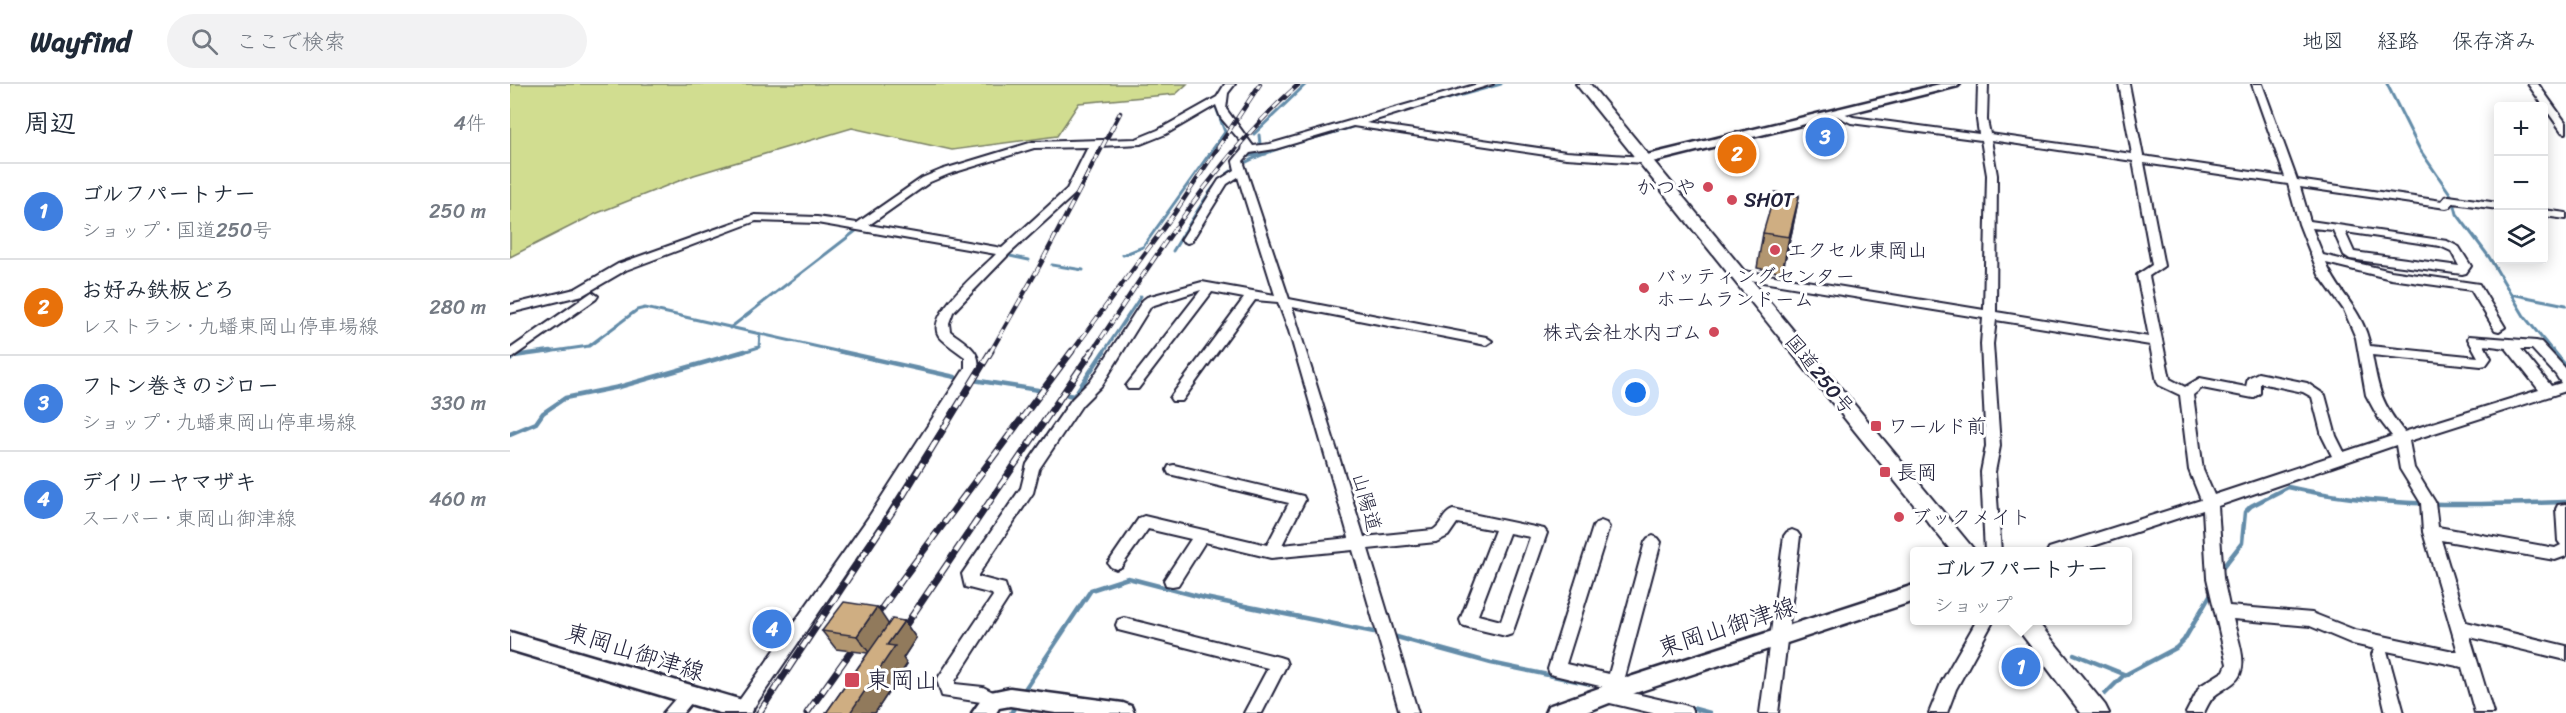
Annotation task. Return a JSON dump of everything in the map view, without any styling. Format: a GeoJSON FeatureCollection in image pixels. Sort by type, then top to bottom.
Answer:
{"type":"FeatureCollection","features":[{"type":"Feature","properties":{"kind":"highway","name":"国道250号"},"geometry":{"type":"LineString","coordinates":[[1583,84],[1961,547]]}},
{"type":"Feature","properties":{"kind":"highway"},"geometry":{"type":"LineString","coordinates":[[2025,625],[2096,713]]}},
{"type":"Feature","properties":{"kind":"main road"},"geometry":{"type":"LineString","coordinates":[[1644,160],[1954,84]]}},
{"type":"Feature","properties":{"kind":"main road","name":"東岡山御津線"},"geometry":{"type":"LineString","coordinates":[[1556,713],[1618,688],[1910,594]]}},
{"type":"Feature","properties":{"kind":"main road","name":"東岡山御津線"},"geometry":{"type":"LineString","coordinates":[[511,642],[741,711]]}},
{"type":"Feature","properties":{"kind":"main road"},"geometry":{"type":"LineString","coordinates":[[988,707],[1010,697],[1123,713]]}},
{"type":"Feature","properties":{"kind":"street"},"geometry":{"type":"LineString","coordinates":[[1187,240],[1223,182],[1240,167],[1247,150],[1248,144],[1226,119],[1220,99],[1221,93],[1230,84]]}},
{"type":"Feature","properties":{"kind":"street"},"geometry":{"type":"LineString","coordinates":[[1247,150],[1271,147],[1488,84]]}},
{"type":"Feature","properties":{"kind":"street"},"geometry":{"type":"LineString","coordinates":[[1983,84],[1985,137],[1992,176],[1987,344],[1992,401],[1993,446],[1988,472],[1993,547]]}},
{"type":"Feature","properties":{"kind":"street"},"geometry":{"type":"LineString","coordinates":[[2124,84],[2158,266],[2143,275],[2164,382],[2186,393]]}},
{"type":"Feature","properties":{"kind":"street"},"geometry":{"type":"LineString","coordinates":[[2257,84],[2325,275],[2350,309],[2364,350],[2373,395],[2384,416],[2401,438],[2406,450],[2407,469],[2428,505],[2431,532],[2484,713]]}},
{"type":"Feature","properties":{"kind":"street"},"geometry":{"type":"LineString","coordinates":[[2533,84],[2566,130]]}},
{"type":"Feature","properties":{"kind":"street"},"geometry":{"type":"LineString","coordinates":[[861,226],[926,180],[945,172],[1033,145],[1137,142],[1152,137],[1220,99]]}},
{"type":"Feature","properties":{"kind":"street"},"geometry":{"type":"LineString","coordinates":[[1836,113],[1851,120],[1985,137],[2446,205],[2454,200],[2494,205]]}},
{"type":"Feature","properties":{"kind":"street"},"geometry":{"type":"LineString","coordinates":[[1348,123],[1566,155],[1644,160]]}},
{"type":"Feature","properties":{"kind":"street"},"geometry":{"type":"LineString","coordinates":[[741,711],[873,522],[973,360],[963,347],[947,337],[943,328],[945,316],[953,304],[1005,252],[1072,191],[1094,145]]}},
{"type":"Feature","properties":{"kind":"street","name":"山陽道"},"geometry":{"type":"LineString","coordinates":[[1240,167],[1295,331],[1408,713]]}},
{"type":"Feature","properties":{"kind":"street"},"geometry":{"type":"LineString","coordinates":[[2548,214],[2566,216]]}},
{"type":"Feature","properties":{"kind":"street"},"geometry":{"type":"LineString","coordinates":[[510,309],[579,292],[622,267],[755,218],[817,220],[1005,252]]}},
{"type":"Feature","properties":{"kind":"street"},"geometry":{"type":"LineString","coordinates":[[2305,224],[2337,227],[2443,243],[2455,249],[2465,267],[2462,270],[2349,255],[2337,227]]}},
{"type":"Feature","properties":{"kind":"street"},"geometry":{"type":"LineString","coordinates":[[2319,258],[2391,275],[2475,287],[2499,327]]}},
{"type":"Feature","properties":{"kind":"street"},"geometry":{"type":"LineString","coordinates":[[1738,274],[2156,342]]}},
{"type":"Feature","properties":{"kind":"street"},"geometry":{"type":"LineString","coordinates":[[988,707],[983,696],[948,691],[946,680],[1001,597],[999,589],[971,582],[970,574],[1028,489],[1032,468],[1077,402],[1097,382],[1151,300],[1202,286],[1208,289],[1283,300],[1486,341]]}},
{"type":"Feature","properties":{"kind":"street"},"geometry":{"type":"LineString","coordinates":[[1133,386],[1208,289]]}},
{"type":"Feature","properties":{"kind":"street"},"geometry":{"type":"LineString","coordinates":[[510,355],[592,296],[579,292]]}},
{"type":"Feature","properties":{"kind":"street"},"geometry":{"type":"LineString","coordinates":[[1177,398],[1252,296]]}},
{"type":"Feature","properties":{"kind":"street"},"geometry":{"type":"LineString","coordinates":[[2364,350],[2481,362],[2485,358],[2474,339],[2536,345],[2561,372],[2566,381]]}},
{"type":"Feature","properties":{"kind":"street"},"geometry":{"type":"LineString","coordinates":[[2510,344],[2548,392]]}},
{"type":"Feature","properties":{"kind":"street"},"geometry":{"type":"LineString","coordinates":[[2186,393],[2200,383],[2253,393],[2253,381],[2258,378],[2307,388],[2318,395],[2327,436],[2341,459]]}},
{"type":"Feature","properties":{"kind":"street"},"geometry":{"type":"LineString","coordinates":[[2070,547],[2210,504],[2401,438],[2566,386]]}},
{"type":"Feature","properties":{"kind":"street"},"geometry":{"type":"LineString","coordinates":[[2186,393],[2196,470],[2210,504],[2215,578],[2235,664],[2230,676],[2206,692],[2195,713]]}},
{"type":"Feature","properties":{"kind":"street"},"geometry":{"type":"LineString","coordinates":[[1174,470],[1298,500],[1275,552]]}},
{"type":"Feature","properties":{"kind":"street"},"geometry":{"type":"LineString","coordinates":[[2563,509],[2566,541]]}},
{"type":"Feature","properties":{"kind":"street"},"geometry":{"type":"LineString","coordinates":[[1116,563],[1144,522],[1275,552],[1436,536],[1443,532],[1453,516],[1504,526],[1539,533],[1506,629],[1468,620],[1504,526]]}},
{"type":"Feature","properties":{"kind":"street"},"geometry":{"type":"LineString","coordinates":[[1601,527],[1556,669],[1618,688],[1684,713]]}},
{"type":"Feature","properties":{"kind":"street"},"geometry":{"type":"LineString","coordinates":[[2431,532],[2555,554],[2566,550]]}},
{"type":"Feature","properties":{"kind":"street"},"geometry":{"type":"LineString","coordinates":[[1172,580],[1201,536]]}},
{"type":"Feature","properties":{"kind":"street"},"geometry":{"type":"LineString","coordinates":[[1769,713],[1792,536]]}},
{"type":"Feature","properties":{"kind":"street"},"geometry":{"type":"LineString","coordinates":[[1618,688],[1653,542]]}},
{"type":"Feature","properties":{"kind":"street"},"geometry":{"type":"LineString","coordinates":[[2221,604],[2296,616],[2312,620],[2352,637],[2468,661]]}},
{"type":"Feature","properties":{"kind":"street"},"geometry":{"type":"LineString","coordinates":[[1124,625],[1279,664],[1253,713]]}},
{"type":"Feature","properties":{"kind":"street"},"geometry":{"type":"LineString","coordinates":[[1938,713],[1948,686],[1984,625]]}},
{"type":"Feature","properties":{"kind":"street"},"geometry":{"type":"LineString","coordinates":[[2460,628],[2566,653]]}},
{"type":"Feature","properties":{"kind":"street"},"geometry":{"type":"LineString","coordinates":[[2380,654],[2395,713]]}},
{"type":"Feature","properties":{"kind":"street"},"geometry":{"type":"LineString","coordinates":[[672,713],[688,696]]}},
{"type":"Feature","properties":{"kind":"green space"},"geometry":{"type":"Polygon","coordinates":[[[510,84],[1187,84],[1176,94],[1079,103],[1057,136],[952,150],[852,128],[694,175],[595,214],[510,257],[510,84]]]}},
{"type":"Feature","properties":{"kind":"building"},"geometry":{"type":"Polygon","coordinates":[[[1775,192],[1799,196],[1789,237],[1763,233],[1775,192]]]}},
{"type":"Feature","properties":{"kind":"building"},"geometry":{"type":"Polygon","coordinates":[[[844,602],[877,607],[857,636],[822,631],[844,602]]]}},
{"type":"Feature","properties":{"kind":"building"},"geometry":{"type":"Polygon","coordinates":[[[892,619],[904,621],[887,645],[895,646],[850,713],[826,713],[892,619]]]}},
{"type":"Feature","properties":{"kind":"waterway"},"geometry":{"type":"LineString","coordinates":[[1254,134],[1306,84]]}},
{"type":"Feature","properties":{"kind":"waterway"},"geometry":{"type":"LineString","coordinates":[[1390,115],[1501,84]]}},
{"type":"Feature","properties":{"kind":"waterway"},"geometry":{"type":"LineString","coordinates":[[2387,84],[2420,150],[2453,198],[2457,214],[2489,257],[2524,316],[2554,353]]}},
{"type":"Feature","properties":{"kind":"waterway"},"geometry":{"type":"LineString","coordinates":[[1123,255],[1143,247],[1225,132],[1216,107]]}},
{"type":"Feature","properties":{"kind":"waterway"},"geometry":{"type":"LineString","coordinates":[[1263,154],[1352,127]]}},
{"type":"Feature","properties":{"kind":"waterway"},"geometry":{"type":"LineString","coordinates":[[1259,135],[1260,144]]}},
{"type":"Feature","properties":{"kind":"waterway"},"geometry":{"type":"LineString","coordinates":[[1173,251],[1219,181],[1232,171],[1263,154]]}},
{"type":"Feature","properties":{"kind":"waterway"},"geometry":{"type":"LineString","coordinates":[[1249,156],[1263,154]]}},
{"type":"Feature","properties":{"kind":"waterway"},"geometry":{"type":"LineString","coordinates":[[731,327],[857,230],[911,239]]}},
{"type":"Feature","properties":{"kind":"waterway"},"geometry":{"type":"LineString","coordinates":[[1010,256],[1029,260]]}},
{"type":"Feature","properties":{"kind":"waterway"},"geometry":{"type":"LineString","coordinates":[[1052,265],[1083,270]]}},
{"type":"Feature","properties":{"kind":"waterway"},"geometry":{"type":"LineString","coordinates":[[2511,294],[2566,305]]}},
{"type":"Feature","properties":{"kind":"waterway"},"geometry":{"type":"LineString","coordinates":[[1103,353],[1141,296]]}},
{"type":"Feature","properties":{"kind":"waterway"},"geometry":{"type":"LineString","coordinates":[[540,353],[589,346],[637,310],[645,308],[731,327]]}},
{"type":"Feature","properties":{"kind":"waterway"},"geometry":{"type":"LineString","coordinates":[[731,327],[845,353]]}},
{"type":"Feature","properties":{"kind":"waterway"},"geometry":{"type":"LineString","coordinates":[[740,353],[759,347],[760,334]]}},
{"type":"Feature","properties":{"kind":"waterway"},"geometry":{"type":"LineString","coordinates":[[510,360],[514,356],[551,351]]}},
{"type":"Feature","properties":{"kind":"waterway"},"geometry":{"type":"LineString","coordinates":[[510,434],[536,423],[543,413],[565,398],[619,387],[745,351]]}},
{"type":"Feature","properties":{"kind":"waterway"},"geometry":{"type":"LineString","coordinates":[[838,351],[955,377]]}},
{"type":"Feature","properties":{"kind":"waterway"},"geometry":{"type":"LineString","coordinates":[[1068,395],[1074,396],[1104,351]]}},
{"type":"Feature","properties":{"kind":"waterway"},"geometry":{"type":"LineString","coordinates":[[2553,351],[2566,367]]}},
{"type":"Feature","properties":{"kind":"waterway"},"geometry":{"type":"LineString","coordinates":[[973,380],[1038,390]]}},
{"type":"Feature","properties":{"kind":"waterway"},"geometry":{"type":"LineString","coordinates":[[2220,571],[2242,543],[2245,512],[2251,506],[2288,487],[2357,499],[2426,504],[2566,502]]}},
{"type":"Feature","properties":{"kind":"waterway"},"geometry":{"type":"LineString","coordinates":[[1023,692],[1091,590],[1128,578],[1205,598],[1374,632]]}},
{"type":"Feature","properties":{"kind":"waterway"},"geometry":{"type":"LineString","coordinates":[[2125,675],[2176,648],[2184,640],[2212,592]]}},
{"type":"Feature","properties":{"kind":"waterway"},"geometry":{"type":"LineString","coordinates":[[1393,636],[1491,663],[1591,684]]}},
{"type":"Feature","properties":{"kind":"waterway"},"geometry":{"type":"LineString","coordinates":[[2074,654],[2125,675]]}},
{"type":"Feature","properties":{"kind":"waterway"},"geometry":{"type":"LineString","coordinates":[[2105,694],[2125,675]]}},
{"type":"Feature","properties":{"kind":"waterway"},"geometry":{"type":"LineString","coordinates":[[1688,707],[1710,713]]}},
{"type":"Feature","properties":{"kind":"waterway"},"geometry":{"type":"LineString","coordinates":[[1011,713],[1014,708]]}},
{"type":"Feature","properties":{"kind":"railway"},"geometry":{"type":"LineString","coordinates":[[1071,353],[1174,214],[1260,84]]}},
{"type":"Feature","properties":{"kind":"railway"},"geometry":{"type":"LineString","coordinates":[[1091,353],[1162,247],[1212,178],[1239,145],[1299,84]]}},
{"type":"Feature","properties":{"kind":"railway"},"geometry":{"type":"LineString","coordinates":[[990,353],[1039,267],[1120,113]]}},
{"type":"Feature","properties":{"kind":"railway"},"geometry":{"type":"LineString","coordinates":[[759,713],[904,494],[991,351]]}},
{"type":"Feature","properties":{"kind":"railway"},"geometry":{"type":"LineString","coordinates":[[807,713],[904,577],[1072,351]]}},
{"type":"Feature","properties":{"kind":"railway"},"geometry":{"type":"LineString","coordinates":[[897,638],[1092,351]]}},
{"type":"Feature","properties":{"kind":"place","name":"フトン巻きのジロー"},"geometry":{"type":"Point","coordinates":[1825,137]}},
{"type":"Feature","properties":{"kind":"place","name":"お好み鉄板どろ"},"geometry":{"type":"Point","coordinates":[1737,154]}},
{"type":"Feature","properties":{"kind":"place","name":"かつや"},"geometry":{"type":"Point","coordinates":[1708,187]}},
{"type":"Feature","properties":{"kind":"place","name":"SHOT"},"geometry":{"type":"Point","coordinates":[1732,200]}},
{"type":"Feature","properties":{"kind":"place","name":"エクセル東岡山"},"geometry":{"type":"Point","coordinates":[1775,250]}},
{"type":"Feature","properties":{"kind":"place","name":"バッティングセンター ホームランドーム"},"geometry":{"type":"Point","coordinates":[1644,288]}},
{"type":"Feature","properties":{"kind":"place","name":"株式会社水内ゴム"},"geometry":{"type":"Point","coordinates":[1714,332]}},
{"type":"Feature","properties":{"kind":"place","name":"ワールド前"},"geometry":{"type":"Point","coordinates":[1876,426]}},
{"type":"Feature","properties":{"kind":"place","name":"長岡"},"geometry":{"type":"Point","coordinates":[1885,472]}},
{"type":"Feature","properties":{"kind":"place","name":"ブックメイト"},"geometry":{"type":"Point","coordinates":[1899,517]}},
{"type":"Feature","properties":{"kind":"place","name":"デイリーヤマザキ"},"geometry":{"type":"Point","coordinates":[772,629]}},
{"type":"Feature","properties":{"kind":"place","name":"ゴルフパートナー"},"geometry":{"type":"Point","coordinates":[2021,667]}},
{"type":"Feature","properties":{"kind":"place","name":"東岡山"},"geometry":{"type":"Point","coordinates":[852,680]}}]}
